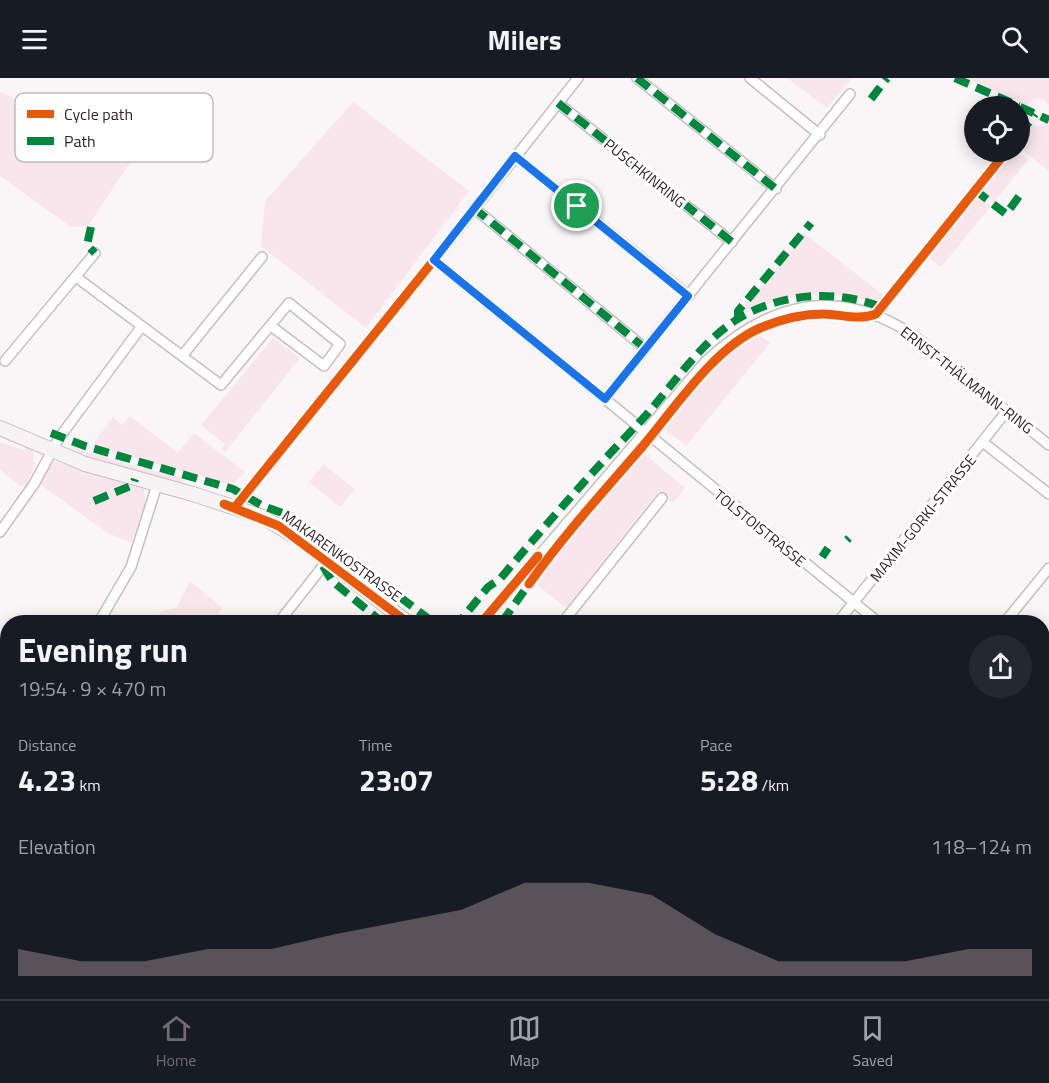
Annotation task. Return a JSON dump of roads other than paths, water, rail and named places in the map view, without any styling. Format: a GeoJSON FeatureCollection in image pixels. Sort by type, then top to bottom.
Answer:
{"type":"FeatureCollection","features":[{"type":"Feature","properties":{"kind":"street"},"geometry":{"type":"LineString","coordinates":[[578,78],[434,260],[644,432]]}},
{"type":"Feature","properties":{"kind":"street"},"geometry":{"type":"LineString","coordinates":[[637,78],[776,189]]}},
{"type":"Feature","properties":{"kind":"street"},"geometry":{"type":"LineString","coordinates":[[750,78],[820,135]]}},
{"type":"Feature","properties":{"kind":"street"},"geometry":{"type":"LineString","coordinates":[[605,399],[820,135],[850,94]]}},
{"type":"Feature","properties":{"kind":"street","name":"PUSCHKINRING"},"geometry":{"type":"LineString","coordinates":[[558,103],[732,242]]}},
{"type":"Feature","properties":{"kind":"street"},"geometry":{"type":"LineString","coordinates":[[515,156],[688,296]]}},
{"type":"Feature","properties":{"kind":"street"},"geometry":{"type":"LineString","coordinates":[[474,208],[646,349]]}},
{"type":"Feature","properties":{"kind":"street"},"geometry":{"type":"LineString","coordinates":[[5,361],[95,253]]}},
{"type":"Feature","properties":{"kind":"street"},"geometry":{"type":"LineString","coordinates":[[182,356],[262,257]]}},
{"type":"Feature","properties":{"kind":"street"},"geometry":{"type":"LineString","coordinates":[[76,277],[221,385],[289,303],[340,344],[324,366],[271,326]]}},
{"type":"Feature","properties":{"kind":"street","name":"ERNST-THÄLMANN-RING"},"geometry":{"type":"LineString","coordinates":[[488,615],[706,361],[728,340],[749,326],[787,310],[829,306],[876,314],[892,321],[913,335],[1049,445]]}},
{"type":"Feature","properties":{"kind":"street"},"geometry":{"type":"LineString","coordinates":[[0,532],[34,484],[50,451],[142,326]]}},
{"type":"Feature","properties":{"kind":"street","name":"MAXIM-GORKI-STRASSE"},"geometry":{"type":"LineString","coordinates":[[844,615],[984,443],[1006,412]]}},
{"type":"Feature","properties":{"kind":"street","name":"MAKARENKOSTRASSE"},"geometry":{"type":"LineString","coordinates":[[0,428],[50,451],[263,517],[299,539],[398,615]]}},
{"type":"Feature","properties":{"kind":"street","name":"TOLSTOISTRASSE"},"geometry":{"type":"LineString","coordinates":[[644,432],[869,615]]}},
{"type":"Feature","properties":{"kind":"street"},"geometry":{"type":"LineString","coordinates":[[984,443],[1049,494]]}},
{"type":"Feature","properties":{"kind":"street"},"geometry":{"type":"LineString","coordinates":[[103,615],[131,567],[157,484]]}},
{"type":"Feature","properties":{"kind":"street"},"geometry":{"type":"LineString","coordinates":[[569,615],[662,498]]}},
{"type":"Feature","properties":{"kind":"street"},"geometry":{"type":"LineString","coordinates":[[285,615],[327,561]]}},
{"type":"Feature","properties":{"kind":"street"},"geometry":{"type":"LineString","coordinates":[[1011,615],[1049,568]]}}]}
